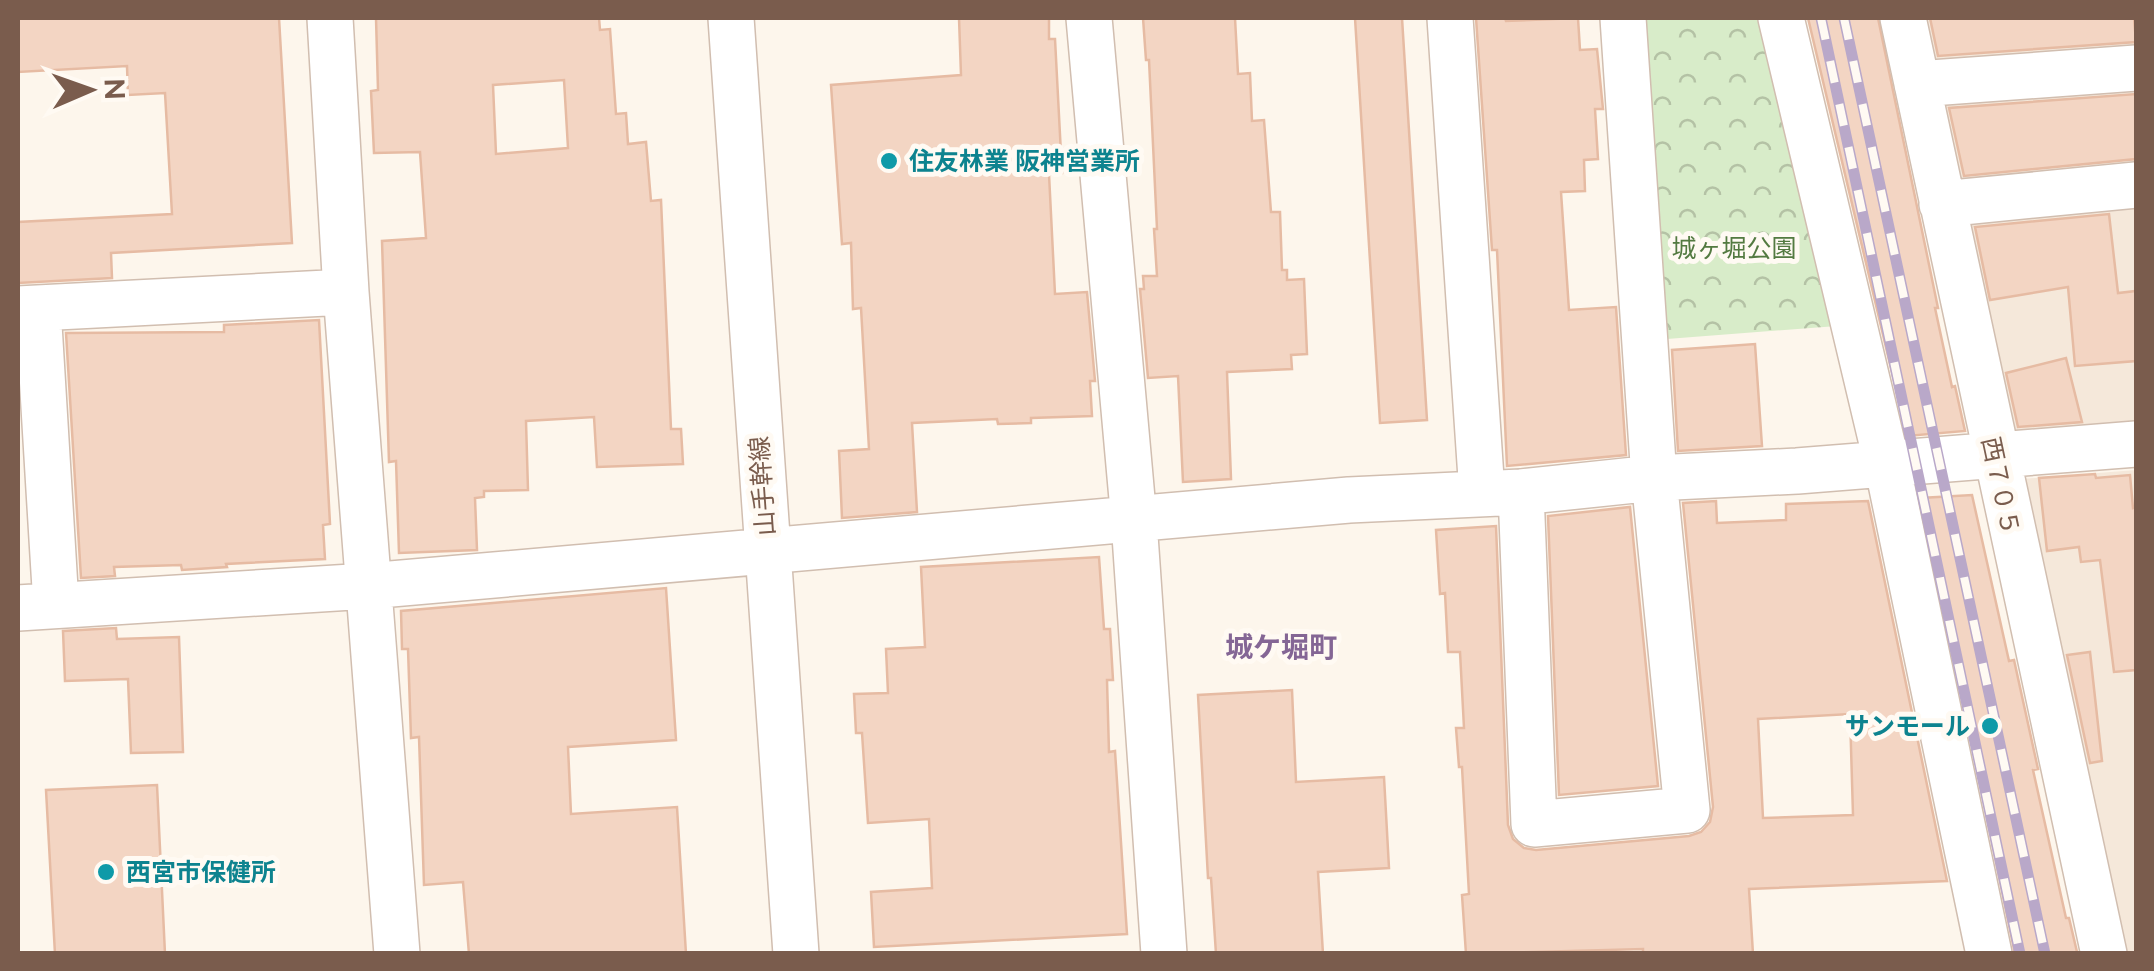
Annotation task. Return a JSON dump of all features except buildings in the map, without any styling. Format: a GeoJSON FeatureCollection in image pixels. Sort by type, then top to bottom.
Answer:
{"type":"FeatureCollection","features":[{"type":"Feature","properties":{"kind":"street"},"geometry":{"type":"LineString","coordinates":[[330,18],[346,292],[397,954]]}},
{"type":"Feature","properties":{"kind":"street","name":"山手幹線"},"geometry":{"type":"LineString","coordinates":[[731,18],[796,954]]}},
{"type":"Feature","properties":{"kind":"street"},"geometry":{"type":"LineString","coordinates":[[1090,18],[1134,521],[1164,954]]}},
{"type":"Feature","properties":{"kind":"street"},"geometry":{"type":"LineString","coordinates":[[1450,18],[1534,824],[1688,810],[1654,478],[1623,18]]}},
{"type":"Feature","properties":{"kind":"street"},"geometry":{"type":"LineString","coordinates":[[1781,18],[1887,464],[1990,954]]}},
{"type":"Feature","properties":{"kind":"street","name":"西７０５"},"geometry":{"type":"LineString","coordinates":[[1903,18],[2104,954]]}},
{"type":"Feature","properties":{"kind":"street"},"geometry":{"type":"LineString","coordinates":[[1917,84],[2136,68]]}},
{"type":"Feature","properties":{"kind":"street"},"geometry":{"type":"LineString","coordinates":[[1942,204],[2136,184]]}},
{"type":"Feature","properties":{"kind":"street"},"geometry":{"type":"LineString","coordinates":[[346,292],[28,309],[37,606],[368,586],[1350,500],[1501,493],[1654,478],[2136,444]]}},
{"type":"Feature","properties":{"kind":"shaded area"},"geometry":{"type":"Polygon","coordinates":[[[1924,18],[2136,18],[2136,430],[2012,440],[1924,18]]]}},
{"type":"Feature","properties":{"kind":"shaded area"},"geometry":{"type":"Polygon","coordinates":[[[2136,470],[2136,953],[2122,953],[2022,479],[2136,470]]]}},
{"type":"Feature","properties":{"kind":"green space","name":"城ヶ堀公園"},"geometry":{"type":"Polygon","coordinates":[[[1639,18],[1774,18],[1837,326],[1654,340],[1639,18]]]}},
{"type":"Feature","properties":{"kind":"railway"},"geometry":{"type":"LineString","coordinates":[[1821,18],[2020,954]]}},
{"type":"Feature","properties":{"kind":"railway"},"geometry":{"type":"LineString","coordinates":[[1844,18],[2045,954]]}},
{"type":"Feature","properties":{"kind":"place","name":"住友林業 阪神営業所"},"geometry":{"type":"Point","coordinates":[889,161]}},
{"type":"Feature","properties":{"kind":"place","name":"サンモール"},"geometry":{"type":"Point","coordinates":[1990,726]}},
{"type":"Feature","properties":{"kind":"place","name":"西宮市保健所"},"geometry":{"type":"Point","coordinates":[106,872]}},
{"type":"Feature","properties":{"kind":"district","name":"城ケ堀町"},"geometry":{"type":"Point","coordinates":[1281,647]}}]}
